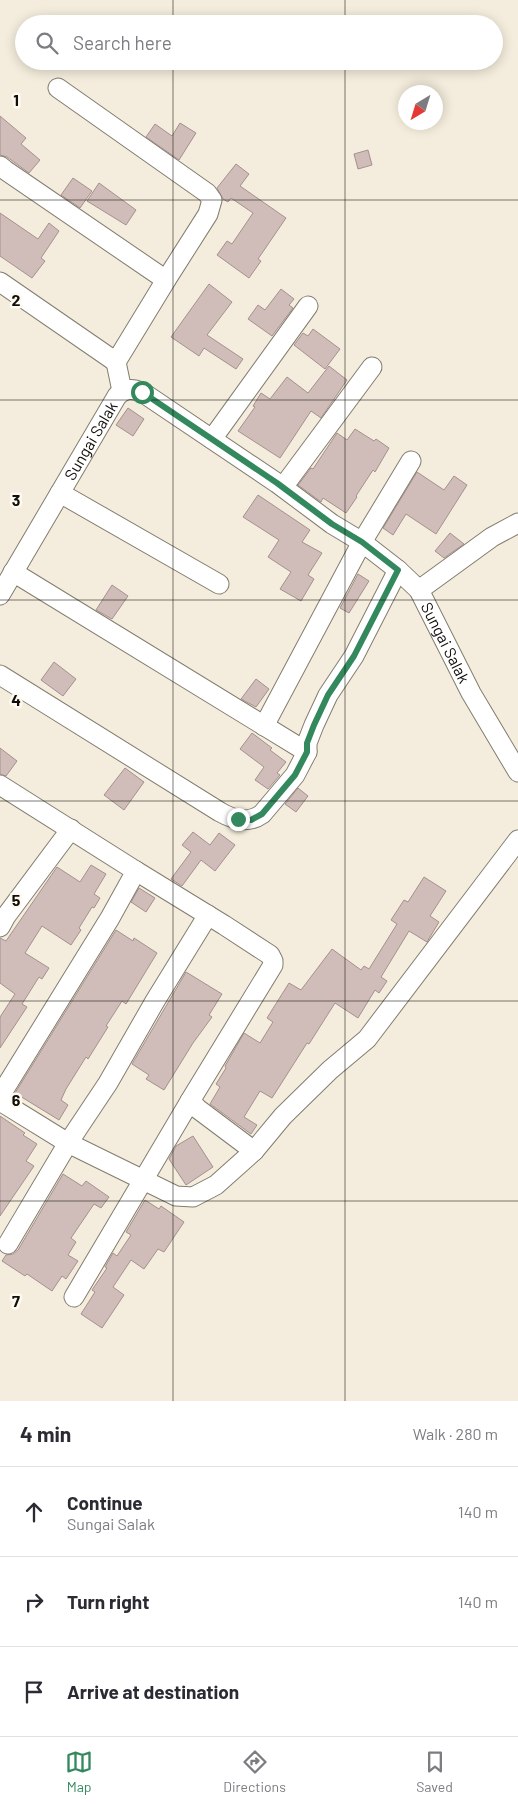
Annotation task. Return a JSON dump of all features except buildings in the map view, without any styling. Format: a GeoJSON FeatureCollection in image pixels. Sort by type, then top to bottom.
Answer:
{"type":"FeatureCollection","features":[{"type":"Feature","properties":{"kind":"street"},"geometry":{"type":"LineString","coordinates":[[58,88],[207,193],[212,200],[208,214],[116,362],[122,391]]}},
{"type":"Feature","properties":{"kind":"street"},"geometry":{"type":"LineString","coordinates":[[0,166],[166,280]]}},
{"type":"Feature","properties":{"kind":"street"},"geometry":{"type":"LineString","coordinates":[[0,282],[116,362]]}},
{"type":"Feature","properties":{"kind":"street"},"geometry":{"type":"LineString","coordinates":[[212,439],[308,306]]}},
{"type":"Feature","properties":{"kind":"street"},"geometry":{"type":"LineString","coordinates":[[283,487],[372,367]]}},
{"type":"Feature","properties":{"kind":"street","name":"Sungai Salak"},"geometry":{"type":"LineString","coordinates":[[0,594],[117,396],[122,391],[133,388],[142,392],[283,487],[332,524],[362,542],[398,570],[419,590],[471,693],[518,772]]}},
{"type":"Feature","properties":{"kind":"street"},"geometry":{"type":"LineString","coordinates":[[264,726],[362,542],[411,461]]}},
{"type":"Feature","properties":{"kind":"street"},"geometry":{"type":"LineString","coordinates":[[60,493],[219,584]]}},
{"type":"Feature","properties":{"kind":"street"},"geometry":{"type":"LineString","coordinates":[[419,590],[492,537],[518,523]]}},
{"type":"Feature","properties":{"kind":"street"},"geometry":{"type":"LineString","coordinates":[[0,675],[220,812],[238,819],[251,820],[262,814],[295,775],[307,752],[307,743],[328,695],[354,656],[398,570]]}},
{"type":"Feature","properties":{"kind":"street"},"geometry":{"type":"LineString","coordinates":[[13,572],[307,752]]}},
{"type":"Feature","properties":{"kind":"street"},"geometry":{"type":"LineString","coordinates":[[0,785],[208,915],[270,955],[273,961],[273,965],[74,1297]]}},
{"type":"Feature","properties":{"kind":"street"},"geometry":{"type":"LineString","coordinates":[[0,927],[6,916],[70,829]]}},
{"type":"Feature","properties":{"kind":"street"},"geometry":{"type":"LineString","coordinates":[[0,1101],[68,1143],[176,1196],[194,1197],[216,1185],[254,1150],[283,1116],[330,1070],[367,1039],[518,840]]}},
{"type":"Feature","properties":{"kind":"street"},"geometry":{"type":"LineString","coordinates":[[0,1096],[110,918],[136,871]]}},
{"type":"Feature","properties":{"kind":"street"},"geometry":{"type":"LineString","coordinates":[[8,1244],[68,1143],[108,1083],[155,1001],[208,915]]}},
{"type":"Feature","properties":{"kind":"street"},"geometry":{"type":"LineString","coordinates":[[190,1101],[254,1150]]}},
{"type":"Feature","properties":{"kind":"route"},"geometry":{"type":"LineString","coordinates":[[142,392],[277,483],[332,524],[362,542],[398,570],[354,656],[328,695],[307,743],[307,752],[295,775],[262,814],[251,820],[238,819]]}}]}
